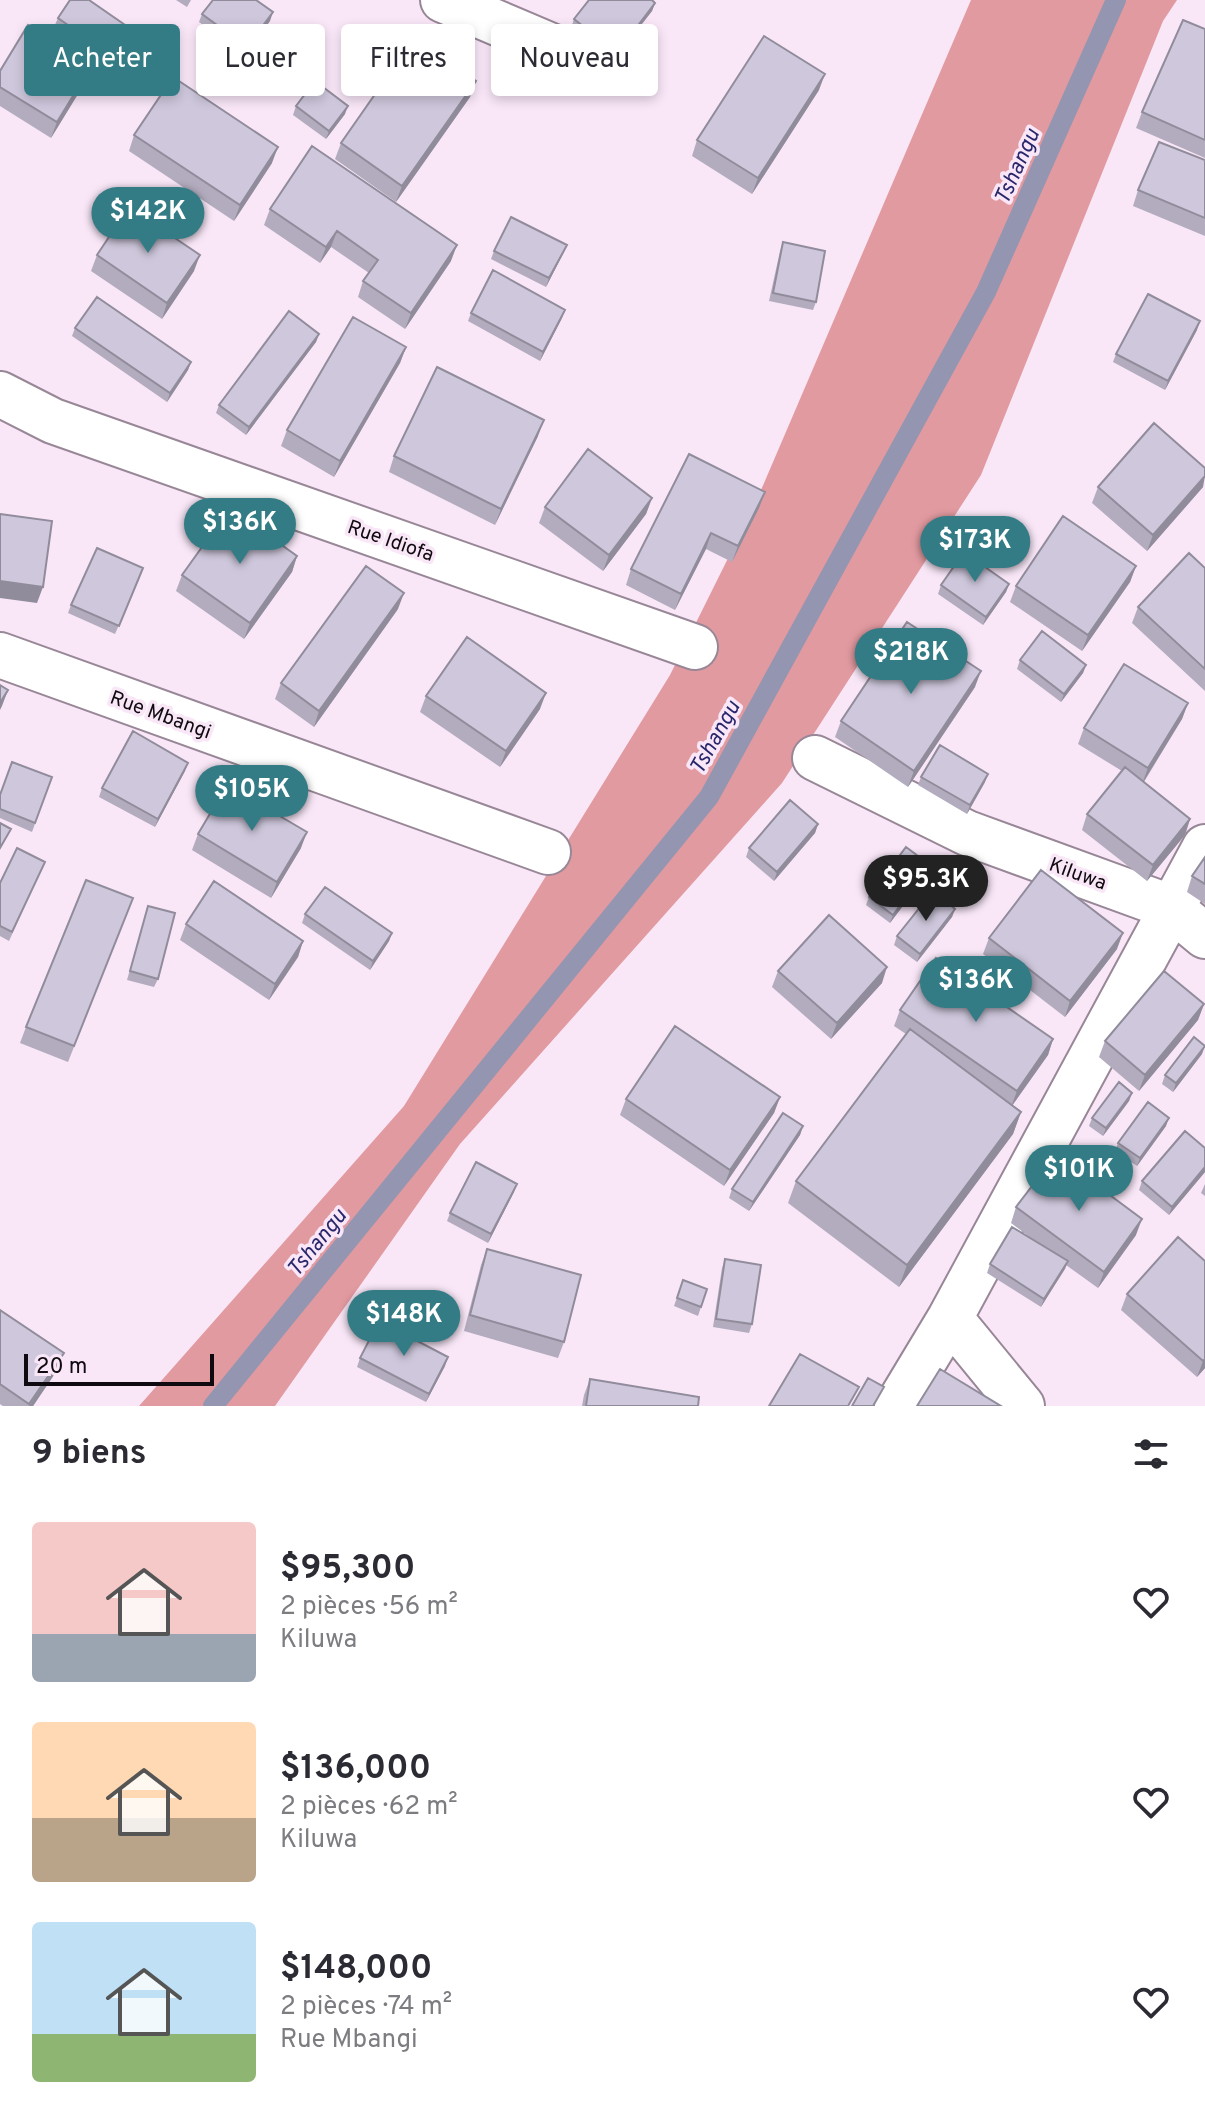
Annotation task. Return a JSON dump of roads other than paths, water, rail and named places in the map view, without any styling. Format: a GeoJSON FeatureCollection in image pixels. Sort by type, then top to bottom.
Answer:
{"type":"FeatureCollection","features":[{"type":"Feature","properties":{"kind":"street"},"geometry":{"type":"LineString","coordinates":[[443,0],[500,24]]}},
{"type":"Feature","properties":{"kind":"street","name":"Rue Idiofa"},"geometry":{"type":"LineString","coordinates":[[0,394],[53,421],[695,647]]}},
{"type":"Feature","properties":{"kind":"street","name":"Rue Mbangi"},"geometry":{"type":"LineString","coordinates":[[0,655],[548,852]]}},
{"type":"Feature","properties":{"kind":"street","name":"Kiluwa"},"geometry":{"type":"LineString","coordinates":[[815,758],[967,833],[1170,907],[1205,936]]}},
{"type":"Feature","properties":{"kind":"street"},"geometry":{"type":"LineString","coordinates":[[897,1406],[950,1318],[1205,847]]}},
{"type":"Feature","properties":{"kind":"street"},"geometry":{"type":"LineString","coordinates":[[950,1318],[1022,1406]]}},
{"type":"Feature","properties":{"kind":"waterway","name":"Tshangu"},"geometry":{"type":"LineString","coordinates":[[213,1406],[709,797],[986,292],[1116,0]]}}]}
